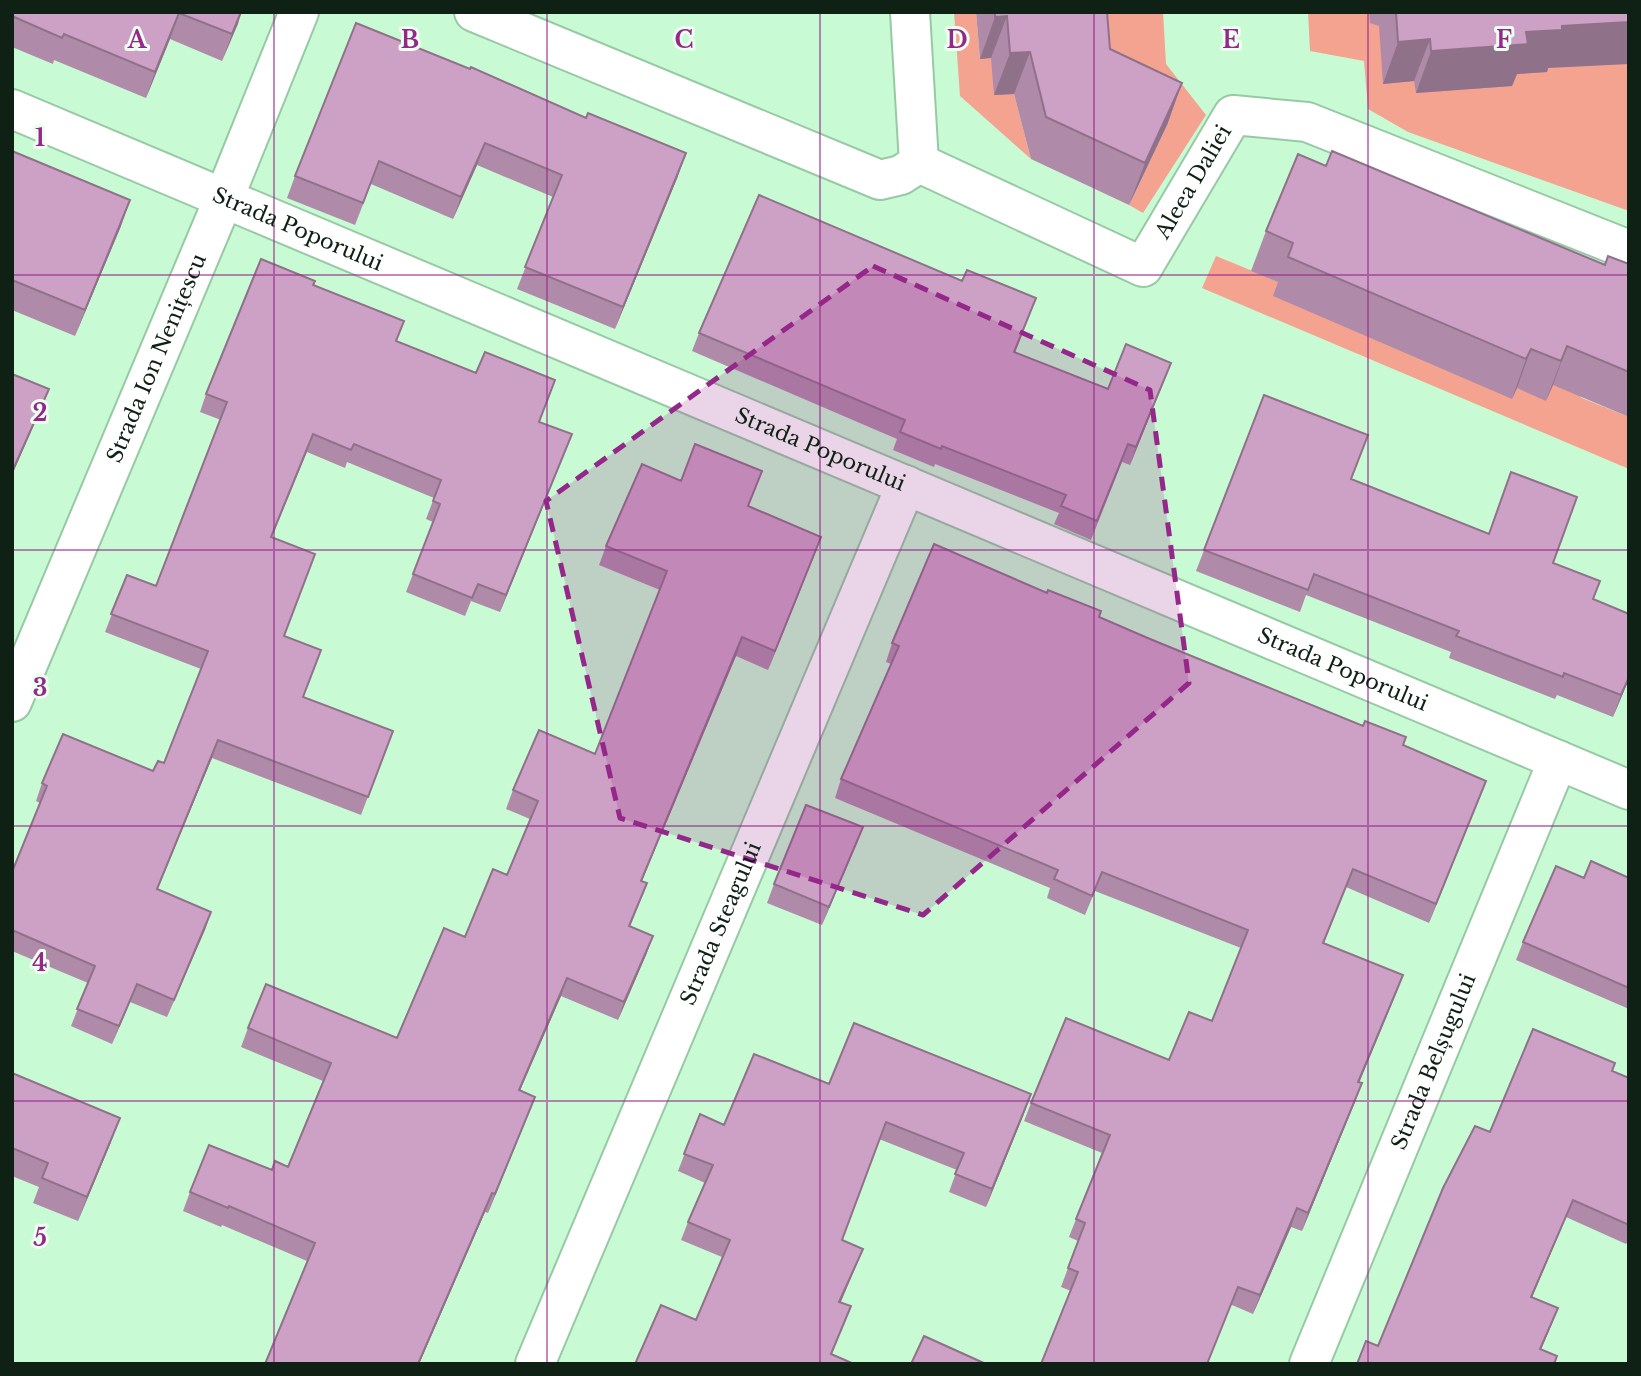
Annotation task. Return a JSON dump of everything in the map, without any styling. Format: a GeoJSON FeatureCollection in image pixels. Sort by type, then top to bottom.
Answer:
{"type":"FeatureCollection","features":[{"type":"Feature","properties":{"kind":"street","name":"Strada Ion Nenițescu"},"geometry":{"type":"LineString","coordinates":[[12,702],[225,198],[299,12]]}},
{"type":"Feature","properties":{"kind":"street"},"geometry":{"type":"LineString","coordinates":[[474,12],[880,180],[901,175],[919,163],[910,12]]}},
{"type":"Feature","properties":{"kind":"street","name":"Strada Poporului"},"geometry":{"type":"LineString","coordinates":[[12,109],[1629,790]]}},
{"type":"Feature","properties":{"kind":"street","name":"Aleea Daliei"},"geometry":{"type":"LineString","coordinates":[[919,163],[1143,267],[1233,115],[1307,122],[1629,250]]}},
{"type":"Feature","properties":{"kind":"street","name":"Strada Steagului"},"geometry":{"type":"LineString","coordinates":[[535,1364],[906,485]]}},
{"type":"Feature","properties":{"kind":"street","name":"Strada Belșugului"},"geometry":{"type":"LineString","coordinates":[[1309,1364],[1558,760]]}},
{"type":"Feature","properties":{"kind":"highlighted area"},"geometry":{"type":"Polygon","coordinates":[[[873,266],[1150,390],[1189,683],[923,915],[620,818],[546,501],[873,266]]]}},
{"type":"Feature","properties":{"kind":"shaded area"},"geometry":{"type":"Polygon","coordinates":[[[954,12],[976,12],[980,59],[991,58],[1014,94],[1031,159],[960,96],[954,12]]]}},
{"type":"Feature","properties":{"kind":"shaded area"},"geometry":{"type":"Polygon","coordinates":[[[1089,12],[1163,12],[1166,64],[1206,115],[1143,213],[1129,205],[1167,125],[1091,53],[1089,12]]]}},
{"type":"Feature","properties":{"kind":"shaded area"},"geometry":{"type":"Polygon","coordinates":[[[1308,12],[1629,12],[1629,211],[1408,132],[1368,109],[1364,61],[1310,51],[1308,12]]]}},
{"type":"Feature","properties":{"kind":"shaded area"},"geometry":{"type":"Polygon","coordinates":[[[1216,256],[1279,282],[1423,360],[1512,398],[1517,388],[1558,375],[1582,398],[1629,417],[1629,469],[1202,288],[1216,256]]]}},
{"type":"Feature","properties":{"kind":"building"},"geometry":{"type":"Polygon","coordinates":[[[12,12],[241,12],[232,34],[179,13],[155,72],[64,34],[62,38],[12,16],[12,12]]]}},
{"type":"Feature","properties":{"kind":"building"},"geometry":{"type":"Polygon","coordinates":[[[995,12],[1107,12],[1110,49],[1182,83],[1145,163],[1046,117],[1030,52],[1010,53],[1007,16],[995,17],[995,12]]]}},
{"type":"Feature","properties":{"kind":"building"},"geometry":{"type":"Polygon","coordinates":[[[1396,12],[1629,12],[1629,22],[1562,26],[1562,30],[1526,32],[1528,44],[1431,51],[1430,39],[1398,42],[1396,12]]]}},
{"type":"Feature","properties":{"kind":"building"},"geometry":{"type":"Polygon","coordinates":[[[356,23],[470,69],[471,67],[586,118],[588,113],[686,153],[623,307],[525,267],[562,175],[485,143],[461,197],[379,161],[363,203],[295,176],[356,23]]]}},
{"type":"Feature","properties":{"kind":"building"},"geometry":{"type":"Polygon","coordinates":[[[12,151],[130,200],[85,310],[12,280],[12,151]]]}},
{"type":"Feature","properties":{"kind":"building"},"geometry":{"type":"Polygon","coordinates":[[[1332,151],[1605,265],[1608,256],[1629,264],[1629,372],[1567,346],[1561,361],[1531,349],[1526,359],[1288,257],[1293,243],[1266,231],[1298,154],[1326,166],[1332,151]]]}},
{"type":"Feature","properties":{"kind":"building"},"geometry":{"type":"Polygon","coordinates":[[[759,195],[962,281],[967,270],[1036,298],[1014,352],[1108,389],[1126,344],[1171,363],[1136,447],[1128,444],[1097,521],[1061,506],[1066,495],[900,432],[905,420],[699,333],[759,195]]]}},
{"type":"Feature","properties":{"kind":"building"},"geometry":{"type":"Polygon","coordinates":[[[261,259],[315,281],[313,285],[404,321],[396,341],[476,373],[485,352],[555,380],[539,422],[572,434],[506,595],[478,584],[472,598],[413,574],[440,504],[433,501],[441,480],[354,444],[351,450],[313,434],[271,537],[315,554],[284,636],[321,650],[303,697],[393,731],[368,797],[218,740],[157,889],[211,912],[174,1000],[137,984],[119,1026],[77,1009],[95,966],[12,930],[12,872],[47,786],[42,783],[63,734],[153,771],[158,761],[164,763],[208,651],[111,614],[127,575],[156,586],[227,402],[206,394],[261,259]]]}},
{"type":"Feature","properties":{"kind":"building"},"geometry":{"type":"Polygon","coordinates":[[[12,374],[49,389],[12,472],[12,374]]]}},
{"type":"Feature","properties":{"kind":"building"},"geometry":{"type":"Polygon","coordinates":[[[1264,395],[1368,435],[1351,479],[1489,534],[1511,472],[1577,497],[1553,563],[1600,581],[1593,599],[1629,614],[1629,677],[1621,695],[1564,673],[1563,677],[1456,636],[1459,631],[1314,574],[1308,590],[1204,550],[1264,395]]]}},
{"type":"Feature","properties":{"kind":"building"},"geometry":{"type":"Polygon","coordinates":[[[695,444],[762,471],[748,506],[821,537],[775,651],[742,637],[641,881],[647,883],[629,926],[653,936],[624,1002],[567,978],[519,1090],[535,1097],[495,1194],[492,1193],[418,1364],[265,1364],[315,1243],[190,1192],[209,1145],[272,1170],[275,1161],[288,1167],[331,1063],[248,1028],[266,984],[397,1038],[444,928],[465,937],[493,869],[507,875],[538,801],[513,790],[539,730],[595,754],[667,571],[606,546],[642,464],[681,481],[695,444]]]}},
{"type":"Feature","properties":{"kind":"building"},"geometry":{"type":"Polygon","coordinates":[[[934,544],[1047,593],[1048,590],[1101,611],[1099,617],[1150,639],[1363,726],[1365,721],[1406,737],[1403,745],[1486,781],[1436,904],[1353,869],[1323,943],[1403,975],[1358,1082],[1362,1083],[1308,1213],[1297,1208],[1260,1295],[1238,1287],[1207,1364],[1041,1364],[1078,1272],[1068,1268],[1085,1223],[1076,1219],[1110,1135],[1031,1103],[1066,1018],[1169,1060],[1189,1012],[1212,1021],[1248,930],[1102,872],[1092,896],[1054,879],[1058,870],[841,779],[899,646],[892,643],[934,544]]]}},
{"type":"Feature","properties":{"kind":"building"},"geometry":{"type":"Polygon","coordinates":[[[806,805],[863,827],[829,907],[774,884],[806,805]]]}},
{"type":"Feature","properties":{"kind":"building"},"geometry":{"type":"Polygon","coordinates":[[[1591,861],[1629,878],[1629,988],[1523,942],[1556,866],[1584,878],[1591,861]]]}},
{"type":"Feature","properties":{"kind":"building"},"geometry":{"type":"Polygon","coordinates":[[[854,1023],[1031,1094],[992,1189],[955,1174],[964,1153],[886,1122],[842,1240],[863,1249],[839,1302],[851,1306],[831,1354],[854,1364],[635,1364],[661,1305],[696,1320],[730,1240],[688,1222],[713,1165],[684,1154],[700,1114],[724,1125],[754,1054],[829,1084],[854,1023]]]}},
{"type":"Feature","properties":{"kind":"building"},"geometry":{"type":"Polygon","coordinates":[[[1533,1029],[1615,1063],[1612,1071],[1629,1078],[1629,1225],[1573,1200],[1531,1297],[1558,1308],[1540,1349],[1557,1356],[1554,1364],[1357,1364],[1366,1341],[1378,1346],[1443,1188],[1475,1126],[1490,1132],[1533,1029]]]}},
{"type":"Feature","properties":{"kind":"building"},"geometry":{"type":"Polygon","coordinates":[[[12,1073],[120,1118],[87,1197],[42,1178],[48,1163],[12,1148],[12,1073]]]}},
{"type":"Feature","properties":{"kind":"building"},"geometry":{"type":"Polygon","coordinates":[[[924,1336],[986,1364],[911,1364],[924,1336]]]}}]}
